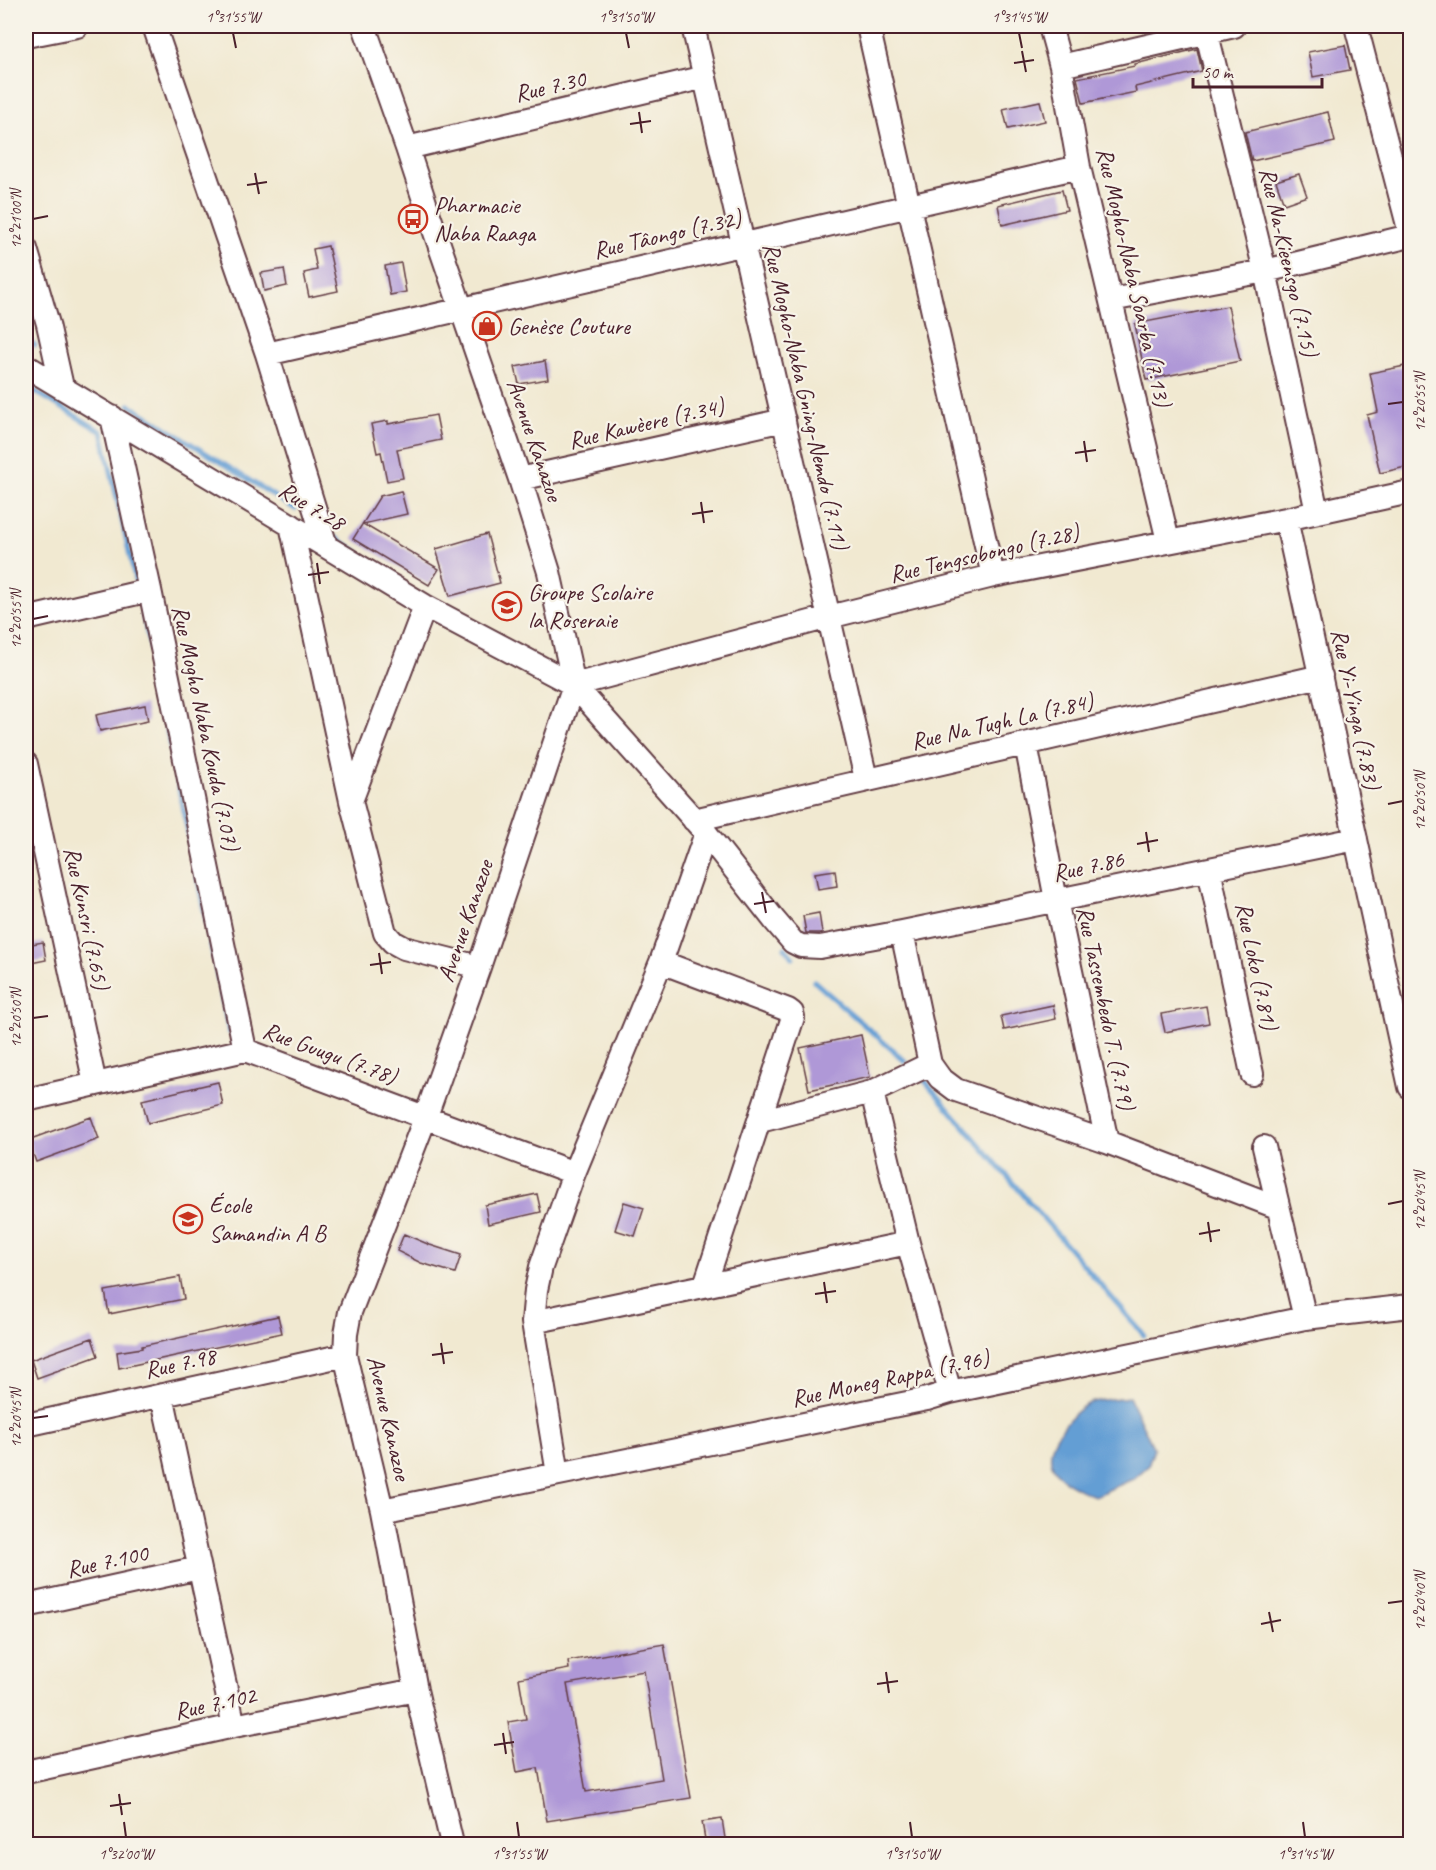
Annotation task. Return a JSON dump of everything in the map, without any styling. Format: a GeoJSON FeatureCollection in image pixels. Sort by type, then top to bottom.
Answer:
{"type":"FeatureCollection","features":[{"type":"Feature","properties":{"kind":"street"},"geometry":{"type":"LineString","coordinates":[[26,36],[76,26]]}},
{"type":"Feature","properties":{"kind":"street"},"geometry":{"type":"LineString","coordinates":[[154,26],[267,354],[326,546]]}},
{"type":"Feature","properties":{"kind":"street","name":"Avenue Kanazoe"},"geometry":{"type":"LineString","coordinates":[[364,26],[520,479],[549,572],[574,686],[479,967],[426,1116],[350,1312],[346,1334],[345,1355],[382,1510],[416,1690],[452,1845]]}},
{"type":"Feature","properties":{"kind":"street","name":"Rue Mogho-Naba Gning-Nemdo (7.11)"},"geometry":{"type":"LineString","coordinates":[[693,26],[866,779]]}},
{"type":"Feature","properties":{"kind":"street"},"geometry":{"type":"LineString","coordinates":[[868,26],[993,576]]}},
{"type":"Feature","properties":{"kind":"street","name":"Rue Mogho-Naba Soarba (7.13)"},"geometry":{"type":"LineString","coordinates":[[1050,26],[1061,66],[1079,167],[1168,541]]}},
{"type":"Feature","properties":{"kind":"street"},"geometry":{"type":"LineString","coordinates":[[1061,66],[1206,29],[1234,26]]}},
{"type":"Feature","properties":{"kind":"street"},"geometry":{"type":"LineString","coordinates":[[1111,300],[1265,271],[1410,235],[1356,26]]}},
{"type":"Feature","properties":{"kind":"street","name":"Rue Na-Kieensgo (7.15)"},"geometry":{"type":"LineString","coordinates":[[1206,29],[1265,271],[1317,512]]}},
{"type":"Feature","properties":{"kind":"street","name":"Rue 7.30"},"geometry":{"type":"LineString","coordinates":[[407,148],[705,76]]}},
{"type":"Feature","properties":{"kind":"street","name":"Rue Tâongo (7.32)"},"geometry":{"type":"LineString","coordinates":[[267,354],[1079,167]]}},
{"type":"Feature","properties":{"kind":"street"},"geometry":{"type":"LineString","coordinates":[[26,249],[48,324],[62,387]]}},
{"type":"Feature","properties":{"kind":"street","name":"Rue 7.28"},"geometry":{"type":"LineString","coordinates":[[26,366],[426,606],[574,686]]}},
{"type":"Feature","properties":{"kind":"street","name":"Rue Mogho Naba Kouda (7.07)"},"geometry":{"type":"LineString","coordinates":[[112,417],[245,1050]]}},
{"type":"Feature","properties":{"kind":"street","name":"Rue Kawèere (7.34)"},"geometry":{"type":"LineString","coordinates":[[520,479],[784,420]]}},
{"type":"Feature","properties":{"kind":"street","name":"Rue Tengsobongo (7.28)"},"geometry":{"type":"LineString","coordinates":[[574,686],[829,617],[993,576],[1287,519],[1410,492]]}},
{"type":"Feature","properties":{"kind":"street","name":"Rue Yi-Yinga (7.83)"},"geometry":{"type":"LineString","coordinates":[[1287,519],[1410,1087]]}},
{"type":"Feature","properties":{"kind":"street"},"geometry":{"type":"LineString","coordinates":[[291,525],[351,801],[385,933],[393,942],[404,948],[479,967]]}},
{"type":"Feature","properties":{"kind":"street"},"geometry":{"type":"LineString","coordinates":[[26,619],[150,590]]}},
{"type":"Feature","properties":{"kind":"street"},"geometry":{"type":"LineString","coordinates":[[351,801],[426,606]]}},
{"type":"Feature","properties":{"kind":"street","name":"Rue Na Tugh La (7.84)"},"geometry":{"type":"LineString","coordinates":[[700,826],[866,779],[1321,676]]}},
{"type":"Feature","properties":{"kind":"street","name":"Rue 7.86"},"geometry":{"type":"LineString","coordinates":[[574,686],[700,826],[793,942],[801,946],[820,947],[902,932],[1356,839]]}},
{"type":"Feature","properties":{"kind":"street","name":"Rue Tassembedo T. (7.79)"},"geometry":{"type":"LineString","coordinates":[[1026,744],[1107,1142]]}},
{"type":"Feature","properties":{"kind":"street","name":"Rue Kunsri (7.65)"},"geometry":{"type":"LineString","coordinates":[[27,775],[95,1084]]}},
{"type":"Feature","properties":{"kind":"street"},"geometry":{"type":"LineString","coordinates":[[558,1474],[533,1322],[541,1267],[574,1173],[661,962],[700,826]]}},
{"type":"Feature","properties":{"kind":"street","name":"Rue Loko (7.81)"},"geometry":{"type":"LineString","coordinates":[[1209,869],[1252,1074]]}},
{"type":"Feature","properties":{"kind":"street"},"geometry":{"type":"LineString","coordinates":[[902,932],[930,1064],[940,1078],[956,1090],[1107,1142],[1277,1207]]}},
{"type":"Feature","properties":{"kind":"street"},"geometry":{"type":"LineString","coordinates":[[661,962],[792,1012],[793,1022],[705,1286]]}},
{"type":"Feature","properties":{"kind":"street","name":"Rue Guugu (7.78)"},"geometry":{"type":"LineString","coordinates":[[26,1100],[245,1050],[574,1173]]}},
{"type":"Feature","properties":{"kind":"street"},"geometry":{"type":"LineString","coordinates":[[760,1121],[872,1092],[930,1064]]}},
{"type":"Feature","properties":{"kind":"street"},"geometry":{"type":"LineString","coordinates":[[872,1092],[908,1243],[950,1392]]}},
{"type":"Feature","properties":{"kind":"street"},"geometry":{"type":"LineString","coordinates":[[1264,1147],[1305,1318]]}},
{"type":"Feature","properties":{"kind":"street"},"geometry":{"type":"LineString","coordinates":[[533,1322],[908,1243]]}},
{"type":"Feature","properties":{"kind":"street","name":"Rue Moneg Rappa (7.96)"},"geometry":{"type":"LineString","coordinates":[[382,1510],[927,1399],[950,1392],[1305,1318],[1410,1306]]}},
{"type":"Feature","properties":{"kind":"street","name":"Rue 7.98"},"geometry":{"type":"LineString","coordinates":[[26,1425],[345,1355]]}},
{"type":"Feature","properties":{"kind":"street"},"geometry":{"type":"LineString","coordinates":[[162,1395],[234,1726]]}},
{"type":"Feature","properties":{"kind":"street","name":"Rue 7.100"},"geometry":{"type":"LineString","coordinates":[[26,1606],[199,1568]]}},
{"type":"Feature","properties":{"kind":"street","name":"Rue 7.102"},"geometry":{"type":"LineString","coordinates":[[26,1772],[234,1726],[416,1690]]}},
{"type":"Feature","properties":{"kind":"water"},"geometry":{"type":"Polygon","coordinates":[[[1129,1397],[1154,1449],[1148,1466],[1133,1479],[1095,1496],[1072,1486],[1056,1472],[1052,1463],[1051,1453],[1054,1442],[1061,1430],[1080,1408],[1092,1402],[1129,1397]]]}},
{"type":"Feature","properties":{"kind":"building"},"geometry":{"type":"Polygon","coordinates":[[[1345,45],[1350,70],[1313,77],[1308,52],[1345,45]]]}},
{"type":"Feature","properties":{"kind":"building"},"geometry":{"type":"Polygon","coordinates":[[[1197,49],[1202,71],[1135,87],[1136,92],[1083,103],[1077,78],[1135,66],[1135,64],[1197,49]]]}},
{"type":"Feature","properties":{"kind":"building"},"geometry":{"type":"Polygon","coordinates":[[[1040,101],[1045,121],[1008,129],[1003,109],[1040,101]]]}},
{"type":"Feature","properties":{"kind":"building"},"geometry":{"type":"Polygon","coordinates":[[[1328,112],[1335,142],[1252,161],[1245,132],[1328,112]]]}},
{"type":"Feature","properties":{"kind":"building"},"geometry":{"type":"Polygon","coordinates":[[[1299,174],[1307,196],[1284,204],[1276,181],[1299,174]]]}},
{"type":"Feature","properties":{"kind":"building"},"geometry":{"type":"Polygon","coordinates":[[[1062,190],[1067,210],[1002,225],[998,205],[1062,190]]]}},
{"type":"Feature","properties":{"kind":"building"},"geometry":{"type":"Polygon","coordinates":[[[328,246],[338,291],[309,297],[304,273],[317,270],[313,249],[328,246]]]}},
{"type":"Feature","properties":{"kind":"building"},"geometry":{"type":"Polygon","coordinates":[[[401,263],[406,292],[390,295],[385,266],[401,263]]]}},
{"type":"Feature","properties":{"kind":"building"},"geometry":{"type":"Polygon","coordinates":[[[284,269],[287,286],[264,291],[261,273],[284,269]]]}},
{"type":"Feature","properties":{"kind":"building"},"geometry":{"type":"Polygon","coordinates":[[[1228,306],[1240,361],[1146,380],[1135,324],[1228,306]]]}},
{"type":"Feature","properties":{"kind":"building"},"geometry":{"type":"Polygon","coordinates":[[[545,361],[548,379],[519,384],[515,367],[545,361]]]}},
{"type":"Feature","properties":{"kind":"building"},"geometry":{"type":"Polygon","coordinates":[[[1410,365],[1410,466],[1380,473],[1367,415],[1378,412],[1370,373],[1410,365]]]}},
{"type":"Feature","properties":{"kind":"building"},"geometry":{"type":"Polygon","coordinates":[[[436,415],[441,440],[397,449],[403,478],[387,481],[381,452],[377,453],[371,424],[388,421],[388,424],[436,415]]]}},
{"type":"Feature","properties":{"kind":"building"},"geometry":{"type":"Polygon","coordinates":[[[401,491],[407,514],[363,524],[439,569],[429,585],[353,539],[380,496],[401,491]]]}},
{"type":"Feature","properties":{"kind":"building"},"geometry":{"type":"Polygon","coordinates":[[[487,534],[500,583],[450,596],[436,549],[487,534]]]}},
{"type":"Feature","properties":{"kind":"building"},"geometry":{"type":"Polygon","coordinates":[[[145,705],[148,721],[100,731],[96,715],[145,705]]]}},
{"type":"Feature","properties":{"kind":"building"},"geometry":{"type":"Polygon","coordinates":[[[835,870],[837,886],[818,889],[815,873],[835,870]]]}},
{"type":"Feature","properties":{"kind":"building"},"geometry":{"type":"Polygon","coordinates":[[[819,913],[822,933],[806,933],[803,916],[819,913]]]}},
{"type":"Feature","properties":{"kind":"building"},"geometry":{"type":"Polygon","coordinates":[[[43,942],[46,960],[26,964],[26,945],[43,942]]]}},
{"type":"Feature","properties":{"kind":"building"},"geometry":{"type":"Polygon","coordinates":[[[1053,1005],[1056,1019],[1004,1030],[1001,1016],[1053,1005]]]}},
{"type":"Feature","properties":{"kind":"building"},"geometry":{"type":"Polygon","coordinates":[[[1206,1006],[1209,1023],[1165,1032],[1161,1014],[1206,1006]]]}},
{"type":"Feature","properties":{"kind":"building"},"geometry":{"type":"Polygon","coordinates":[[[861,1035],[870,1077],[809,1090],[800,1048],[861,1035]]]}},
{"type":"Feature","properties":{"kind":"building"},"geometry":{"type":"Polygon","coordinates":[[[218,1082],[223,1105],[148,1123],[142,1100],[218,1082]]]}},
{"type":"Feature","properties":{"kind":"building"},"geometry":{"type":"Polygon","coordinates":[[[91,1117],[99,1139],[36,1162],[28,1140],[91,1117]]]}},
{"type":"Feature","properties":{"kind":"building"},"geometry":{"type":"Polygon","coordinates":[[[537,1194],[541,1212],[488,1224],[485,1205],[537,1194]]]}},
{"type":"Feature","properties":{"kind":"building"},"geometry":{"type":"Polygon","coordinates":[[[624,1202],[644,1208],[635,1236],[615,1230],[624,1202]]]}},
{"type":"Feature","properties":{"kind":"building"},"geometry":{"type":"Polygon","coordinates":[[[404,1234],[461,1255],[455,1273],[421,1263],[397,1251],[404,1234]]]}},
{"type":"Feature","properties":{"kind":"building"},"geometry":{"type":"Polygon","coordinates":[[[180,1277],[184,1299],[109,1314],[105,1291],[180,1277]]]}},
{"type":"Feature","properties":{"kind":"building"},"geometry":{"type":"Polygon","coordinates":[[[278,1316],[282,1333],[119,1368],[117,1352],[278,1316]]]}},
{"type":"Feature","properties":{"kind":"building"},"geometry":{"type":"Polygon","coordinates":[[[92,1338],[98,1356],[37,1378],[31,1360],[92,1338]]]}},
{"type":"Feature","properties":{"kind":"building"},"geometry":{"type":"Polygon","coordinates":[[[664,1644],[691,1798],[547,1821],[538,1768],[517,1772],[508,1722],[526,1719],[519,1678],[569,1669],[568,1661],[664,1644]],[[644,1671],[567,1684],[586,1792],[662,1779],[644,1671]]]}},
{"type":"Feature","properties":{"kind":"building"},"geometry":{"type":"Polygon","coordinates":[[[722,1819],[726,1845],[706,1845],[702,1822],[722,1819]]]}},
{"type":"Feature","properties":{"kind":"waterway"},"geometry":{"type":"LineString","coordinates":[[26,339],[35,345]]}},
{"type":"Feature","properties":{"kind":"waterway"},"geometry":{"type":"LineString","coordinates":[[26,386],[102,432],[137,587]]}},
{"type":"Feature","properties":{"kind":"waterway"},"geometry":{"type":"LineString","coordinates":[[130,405],[295,509]]}},
{"type":"Feature","properties":{"kind":"waterway"},"geometry":{"type":"LineString","coordinates":[[336,538],[359,553]]}},
{"type":"Feature","properties":{"kind":"waterway"},"geometry":{"type":"LineString","coordinates":[[140,599],[229,1032]]}},
{"type":"Feature","properties":{"kind":"waterway"},"geometry":{"type":"LineString","coordinates":[[785,948],[793,958]]}},
{"type":"Feature","properties":{"kind":"waterway"},"geometry":{"type":"LineString","coordinates":[[814,981],[905,1061]]}},
{"type":"Feature","properties":{"kind":"waterway"},"geometry":{"type":"LineString","coordinates":[[925,1081],[1144,1335]]}},
{"type":"Feature","properties":{"kind":"place","name":"Pharmacie Naba Raaga"},"geometry":{"type":"Point","coordinates":[413,219]}},
{"type":"Feature","properties":{"kind":"place","name":"Genèse Couture"},"geometry":{"type":"Point","coordinates":[487,326]}},
{"type":"Feature","properties":{"kind":"place","name":"Groupe Scolaire la Roseraie"},"geometry":{"type":"Point","coordinates":[507,606]}},
{"type":"Feature","properties":{"kind":"place","name":"École Samandin A B"},"geometry":{"type":"Point","coordinates":[188,1219]}}]}
